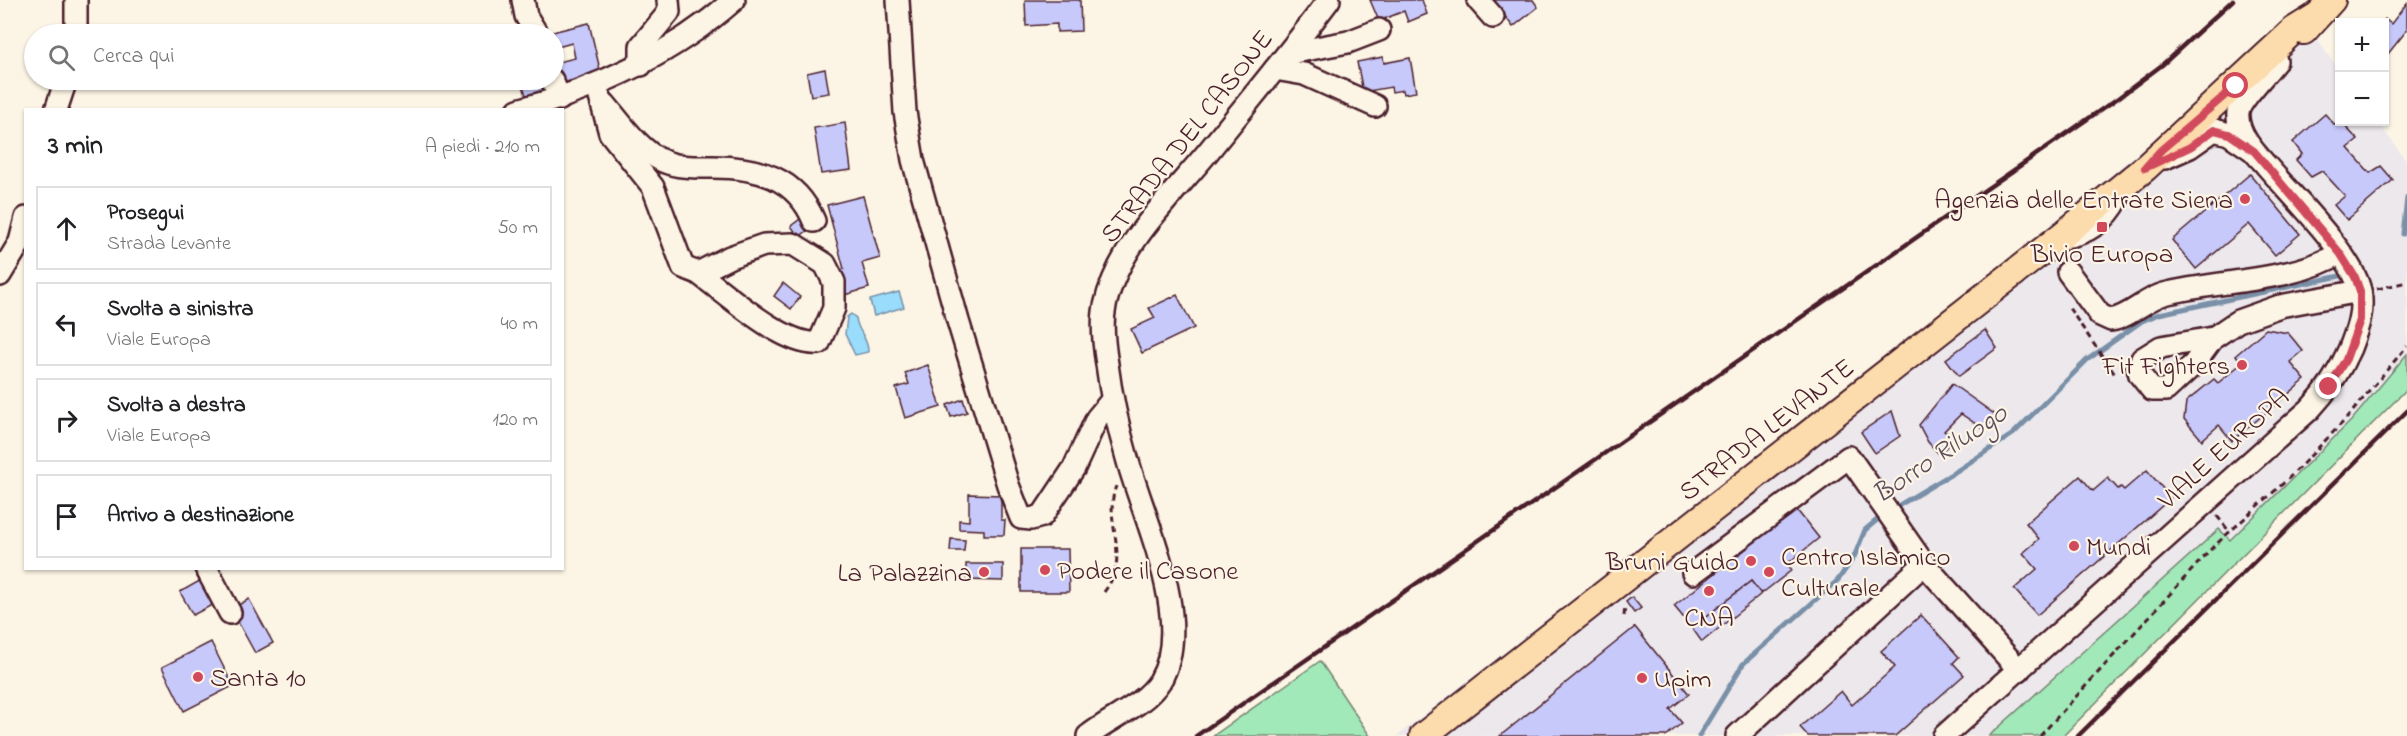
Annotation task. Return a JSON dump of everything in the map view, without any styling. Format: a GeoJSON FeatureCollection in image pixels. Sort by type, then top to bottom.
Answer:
{"type":"FeatureCollection","features":[{"type":"Feature","properties":{"kind":"main road","name":"STRADA LEVANTE"},"geometry":{"type":"LineString","coordinates":[[1429,734],[2125,184],[2155,163],[2276,61],[2299,39],[2324,8]]}},
{"type":"Feature","properties":{"kind":"main road","name":"STRADA LEVANTE"},"geometry":{"type":"LineString","coordinates":[[2155,163],[2294,30],[2324,8]]}},
{"type":"Feature","properties":{"kind":"street"},"geometry":{"type":"LineString","coordinates":[[523,0],[526,16],[531,24]]}},
{"type":"Feature","properties":{"kind":"street"},"geometry":{"type":"LineString","coordinates":[[641,65],[641,46],[669,12],[668,0]]}},
{"type":"Feature","properties":{"kind":"street"},"geometry":{"type":"LineString","coordinates":[[564,90],[595,92],[686,38],[734,0]]}},
{"type":"Feature","properties":{"kind":"street"},"geometry":{"type":"LineString","coordinates":[[898,0],[905,112],[913,160],[965,343],[1008,485],[1021,518],[1030,519],[1042,516],[1074,468],[1097,418],[1112,400]]}},
{"type":"Feature","properties":{"kind":"street","name":"STRADA DEL CASONE"},"geometry":{"type":"LineString","coordinates":[[1088,736],[1145,696],[1159,682],[1169,659],[1173,625],[1161,569],[1127,459],[1112,400],[1104,342],[1104,308],[1113,276],[1136,239],[1289,53],[1329,0]]}},
{"type":"Feature","properties":{"kind":"street"},"geometry":{"type":"LineString","coordinates":[[1478,0],[1493,17]]}},
{"type":"Feature","properties":{"kind":"street"},"geometry":{"type":"LineString","coordinates":[[1289,53],[1348,42],[1379,30]]}},
{"type":"Feature","properties":{"kind":"street","name":"VIALE EUROPA"},"geometry":{"type":"LineString","coordinates":[[1944,736],[2317,402],[2334,380],[2353,340],[2361,309],[2360,291],[2351,268],[2254,151],[2239,123],[2238,111],[2276,61]]}},
{"type":"Feature","properties":{"kind":"street"},"geometry":{"type":"LineString","coordinates":[[1275,69],[1304,74],[1375,106]]}},
{"type":"Feature","properties":{"kind":"street"},"geometry":{"type":"LineString","coordinates":[[57,108],[63,90]]}},
{"type":"Feature","properties":{"kind":"street"},"geometry":{"type":"LineString","coordinates":[[522,108],[554,90]]}},
{"type":"Feature","properties":{"kind":"street"},"geometry":{"type":"LineString","coordinates":[[595,92],[652,156],[666,163],[685,167],[743,167],[770,175],[807,202],[814,221]]}},
{"type":"Feature","properties":{"kind":"street"},"geometry":{"type":"LineString","coordinates":[[595,92],[610,133],[653,187],[683,267],[698,273],[770,326],[808,344],[819,343],[834,308],[834,282],[825,264],[793,244],[764,245],[730,257],[698,273]]}},
{"type":"Feature","properties":{"kind":"street","name":"VIALE EUROPA"},"geometry":{"type":"LineString","coordinates":[[2155,163],[2190,147],[2214,130],[2229,134],[2254,151]]}},
{"type":"Feature","properties":{"kind":"street"},"geometry":{"type":"LineString","coordinates":[[0,275],[23,244]]}},
{"type":"Feature","properties":{"kind":"street"},"geometry":{"type":"LineString","coordinates":[[2068,272],[2100,315],[2111,320],[2163,295],[2296,270],[2322,263],[2340,253]]}},
{"type":"Feature","properties":{"kind":"street"},"geometry":{"type":"LineString","coordinates":[[2213,338],[2229,325],[2256,313],[2296,302],[2360,291]]}},
{"type":"Feature","properties":{"kind":"street"},"geometry":{"type":"LineString","coordinates":[[1693,573],[1849,457],[1924,564],[2019,669]]}},
{"type":"Feature","properties":{"kind":"street"},"geometry":{"type":"LineString","coordinates":[[1737,736],[1924,564]]}},
{"type":"Feature","properties":{"kind":"street"},"geometry":{"type":"LineString","coordinates":[[207,570],[230,613]]}},
{"type":"Feature","properties":{"kind":"path"},"geometry":{"type":"LineString","coordinates":[[2360,291],[2407,282]]}},
{"type":"Feature","properties":{"kind":"path"},"geometry":{"type":"LineString","coordinates":[[2093,343],[2116,376]]}},
{"type":"Feature","properties":{"kind":"path"},"geometry":{"type":"LineString","coordinates":[[2040,736],[2213,547],[2289,478],[2347,418],[2407,346]]}},
{"type":"Feature","properties":{"kind":"path"},"geometry":{"type":"LineString","coordinates":[[1104,592],[1114,579],[1118,565],[1114,492],[1127,459]]}},
{"type":"Feature","properties":{"kind":"shaded area"},"geometry":{"type":"Polygon","coordinates":[[[2298,13],[2335,64],[2335,126],[2381,126],[2407,162],[2407,354],[2351,421],[2230,540],[2219,529],[1989,736],[1397,736],[2016,253],[2211,93],[2298,13]]]}},
{"type":"Feature","properties":{"kind":"green space"},"geometry":{"type":"Polygon","coordinates":[[[2407,354],[2407,389],[2063,736],[1989,736],[2219,529],[2230,540],[2351,421],[2407,354]]]}},
{"type":"Feature","properties":{"kind":"green space"},"geometry":{"type":"Polygon","coordinates":[[[1320,661],[1370,736],[1213,736],[1320,661]]]}},
{"type":"Feature","properties":{"kind":"water"},"geometry":{"type":"Polygon","coordinates":[[[899,292],[904,307],[874,316],[870,300],[899,292]]]}},
{"type":"Feature","properties":{"kind":"water"},"geometry":{"type":"Polygon","coordinates":[[[851,314],[856,318],[867,343],[868,352],[855,355],[845,334],[847,317],[851,314]]]}},
{"type":"Feature","properties":{"kind":"building"},"geometry":{"type":"Polygon","coordinates":[[[1025,0],[1080,0],[1081,31],[1057,32],[1057,24],[1026,26],[1025,0]]]}},
{"type":"Feature","properties":{"kind":"building"},"geometry":{"type":"Polygon","coordinates":[[[1370,0],[1422,0],[1427,14],[1408,22],[1404,11],[1379,21],[1370,0]]]}},
{"type":"Feature","properties":{"kind":"building"},"geometry":{"type":"Polygon","coordinates":[[[1493,0],[1533,0],[1538,7],[1513,27],[1493,0]]]}},
{"type":"Feature","properties":{"kind":"building"},"geometry":{"type":"Polygon","coordinates":[[[2407,3],[2407,30],[2389,53],[2389,22],[2391,24],[2407,3]]]}},
{"type":"Feature","properties":{"kind":"building"},"geometry":{"type":"Polygon","coordinates":[[[589,23],[601,74],[564,83],[564,61],[575,58],[572,43],[564,45],[564,29],[589,23]]]}},
{"type":"Feature","properties":{"kind":"building"},"geometry":{"type":"Polygon","coordinates":[[[1383,57],[1384,63],[1410,58],[1416,92],[1404,94],[1403,90],[1392,92],[1391,87],[1363,92],[1357,62],[1383,57]]]}},
{"type":"Feature","properties":{"kind":"building"},"geometry":{"type":"Polygon","coordinates":[[[825,69],[829,93],[811,96],[807,73],[825,69]]]}},
{"type":"Feature","properties":{"kind":"building"},"geometry":{"type":"Polygon","coordinates":[[[524,90],[550,91],[527,98],[524,90]]]}},
{"type":"Feature","properties":{"kind":"building"},"geometry":{"type":"Polygon","coordinates":[[[2325,114],[2335,126],[2345,126],[2358,140],[2348,148],[2370,173],[2381,166],[2393,180],[2347,220],[2334,205],[2345,196],[2322,171],[2311,177],[2296,160],[2302,154],[2293,142],[2325,114]]]}},
{"type":"Feature","properties":{"kind":"building"},"geometry":{"type":"Polygon","coordinates":[[[845,123],[851,170],[821,174],[814,128],[845,123]]]}},
{"type":"Feature","properties":{"kind":"building","name":"Agenzia delle Entrate Siena"},"geometry":{"type":"Polygon","coordinates":[[[2250,174],[2300,234],[2275,255],[2249,224],[2196,269],[2172,240],[2250,174]]]}},
{"type":"Feature","properties":{"kind":"building"},"geometry":{"type":"Polygon","coordinates":[[[863,196],[880,258],[862,263],[869,288],[844,295],[837,271],[844,269],[827,205],[863,196]]]}},
{"type":"Feature","properties":{"kind":"building"},"geometry":{"type":"Polygon","coordinates":[[[804,216],[812,227],[799,237],[791,226],[804,216]]]}},
{"type":"Feature","properties":{"kind":"building"},"geometry":{"type":"Polygon","coordinates":[[[783,283],[800,297],[791,309],[774,296],[783,283]]]}},
{"type":"Feature","properties":{"kind":"building"},"geometry":{"type":"Polygon","coordinates":[[[1177,295],[1194,328],[1142,353],[1131,329],[1155,318],[1149,308],[1177,295]]]}},
{"type":"Feature","properties":{"kind":"building"},"geometry":{"type":"Polygon","coordinates":[[[2266,329],[2288,333],[2303,351],[2290,362],[2305,380],[2232,441],[2219,425],[2202,440],[2184,419],[2186,402],[2214,379],[2218,383],[2242,363],[2236,355],[2266,329]]]}},
{"type":"Feature","properties":{"kind":"building"},"geometry":{"type":"Polygon","coordinates":[[[1985,330],[1997,348],[1959,376],[1946,359],[1985,330]]]}},
{"type":"Feature","properties":{"kind":"building"},"geometry":{"type":"Polygon","coordinates":[[[928,365],[941,407],[905,418],[896,388],[909,384],[905,373],[928,365]]]}},
{"type":"Feature","properties":{"kind":"building"},"geometry":{"type":"Polygon","coordinates":[[[1952,384],[1997,416],[1985,430],[1961,414],[1944,431],[1954,439],[1939,454],[1928,442],[1919,425],[1952,384]]]}},
{"type":"Feature","properties":{"kind":"building"},"geometry":{"type":"Polygon","coordinates":[[[963,399],[967,412],[951,417],[947,405],[963,399]]]}},
{"type":"Feature","properties":{"kind":"building"},"geometry":{"type":"Polygon","coordinates":[[[1892,411],[1900,436],[1875,453],[1861,432],[1892,411]]]}},
{"type":"Feature","properties":{"kind":"building","name":"Mundi"},"geometry":{"type":"Polygon","coordinates":[[[2147,470],[2171,498],[2037,615],[2014,589],[2037,569],[2023,553],[2039,539],[2026,523],[2080,476],[2093,491],[2108,478],[2118,489],[2121,487],[2124,490],[2147,470]]]}},
{"type":"Feature","properties":{"kind":"building"},"geometry":{"type":"Polygon","coordinates":[[[969,494],[1001,495],[1001,520],[1005,520],[1004,535],[984,535],[984,530],[959,529],[959,520],[969,521],[969,494]]]}},
{"type":"Feature","properties":{"kind":"building"},"geometry":{"type":"Polygon","coordinates":[[[1796,509],[1819,538],[1787,564],[1792,570],[1761,594],[1751,581],[1692,628],[1674,606],[1796,509]]]}},
{"type":"Feature","properties":{"kind":"building"},"geometry":{"type":"Polygon","coordinates":[[[951,539],[965,540],[964,551],[950,551],[951,539]]]}},
{"type":"Feature","properties":{"kind":"building","name":"Podere il Casone"},"geometry":{"type":"Polygon","coordinates":[[[1021,549],[1068,549],[1069,592],[1021,592],[1021,549]]]}},
{"type":"Feature","properties":{"kind":"building","name":"La Palazzina"},"geometry":{"type":"Polygon","coordinates":[[[966,564],[1003,564],[1003,581],[966,580],[966,564]]]}},
{"type":"Feature","properties":{"kind":"building"},"geometry":{"type":"Polygon","coordinates":[[[203,579],[216,603],[193,615],[180,592],[203,579]]]}},
{"type":"Feature","properties":{"kind":"building"},"geometry":{"type":"Polygon","coordinates":[[[1751,581],[1761,594],[1702,642],[1692,628],[1751,581]]]}},
{"type":"Feature","properties":{"kind":"building"},"geometry":{"type":"Polygon","coordinates":[[[1632,597],[1641,608],[1634,613],[1626,602],[1632,597]]]}},
{"type":"Feature","properties":{"kind":"building"},"geometry":{"type":"Polygon","coordinates":[[[249,599],[273,643],[255,653],[231,609],[249,599]]]}},
{"type":"Feature","properties":{"kind":"building"},"geometry":{"type":"Polygon","coordinates":[[[1921,615],[1959,657],[1953,663],[1964,675],[1895,736],[1808,736],[1800,727],[1841,691],[1852,705],[1895,667],[1881,651],[1921,615]]]}},
{"type":"Feature","properties":{"kind":"building"},"geometry":{"type":"Polygon","coordinates":[[[1635,627],[1689,694],[1670,709],[1682,723],[1666,736],[1500,736],[1635,627]]]}},
{"type":"Feature","properties":{"kind":"building","name":"Santa 10"},"geometry":{"type":"Polygon","coordinates":[[[211,642],[233,686],[184,711],[162,667],[211,642]]]}},
{"type":"Feature","properties":{"kind":"waterway","name":"Borro Riluogo"},"geometry":{"type":"LineString","coordinates":[[2403,234],[2407,198]]}},
{"type":"Feature","properties":{"kind":"waterway","name":"Borro Riluogo"},"geometry":{"type":"LineString","coordinates":[[1891,510],[2013,434],[2087,360],[2142,321],[2159,314],[2340,276]]}},
{"type":"Feature","properties":{"kind":"waterway","name":"Borro Riluogo"},"geometry":{"type":"LineString","coordinates":[[1699,736],[1743,664],[1838,580],[1854,557],[1865,530],[1883,515]]}},
{"type":"Feature","properties":{"kind":"railway"},"geometry":{"type":"LineString","coordinates":[[1196,736],[2118,98],[2162,65],[2233,0]]}},
{"type":"Feature","properties":{"kind":"railway"},"geometry":{"type":"LineString","coordinates":[[2078,736],[2407,411]]}},
{"type":"Feature","properties":{"kind":"place","name":"Agenzia delle Entrate Siena"},"geometry":{"type":"Point","coordinates":[2245,199]}},
{"type":"Feature","properties":{"kind":"place","name":"Bivio Europa"},"geometry":{"type":"Point","coordinates":[2102,227]}},
{"type":"Feature","properties":{"kind":"place","name":"Fit Fighters"},"geometry":{"type":"Point","coordinates":[2242,365]}},
{"type":"Feature","properties":{"kind":"place","name":"Mundi"},"geometry":{"type":"Point","coordinates":[2074,546]}},
{"type":"Feature","properties":{"kind":"place","name":"Bruni Guido"},"geometry":{"type":"Point","coordinates":[1751,561]}},
{"type":"Feature","properties":{"kind":"place","name":"Podere il Casone"},"geometry":{"type":"Point","coordinates":[1045,570]}},
{"type":"Feature","properties":{"kind":"place","name":"La Palazzina"},"geometry":{"type":"Point","coordinates":[984,572]}},
{"type":"Feature","properties":{"kind":"place","name":"Centro Islamico Culturale"},"geometry":{"type":"Point","coordinates":[1769,572]}},
{"type":"Feature","properties":{"kind":"place","name":"CNA"},"geometry":{"type":"Point","coordinates":[1709,591]}},
{"type":"Feature","properties":{"kind":"place","name":"Santa 10"},"geometry":{"type":"Point","coordinates":[198,677]}},
{"type":"Feature","properties":{"kind":"place","name":"Upim"},"geometry":{"type":"Point","coordinates":[1642,678]}},
{"type":"Feature","properties":{"kind":"route"},"geometry":{"type":"LineString","coordinates":[[2236,86],[2161,150],[2145,168],[2190,147],[2214,130],[2223,131],[2254,151],[2340,253],[2351,268],[2358,284],[2361,309],[2358,327],[2346,359],[2329,387]]}}]}
